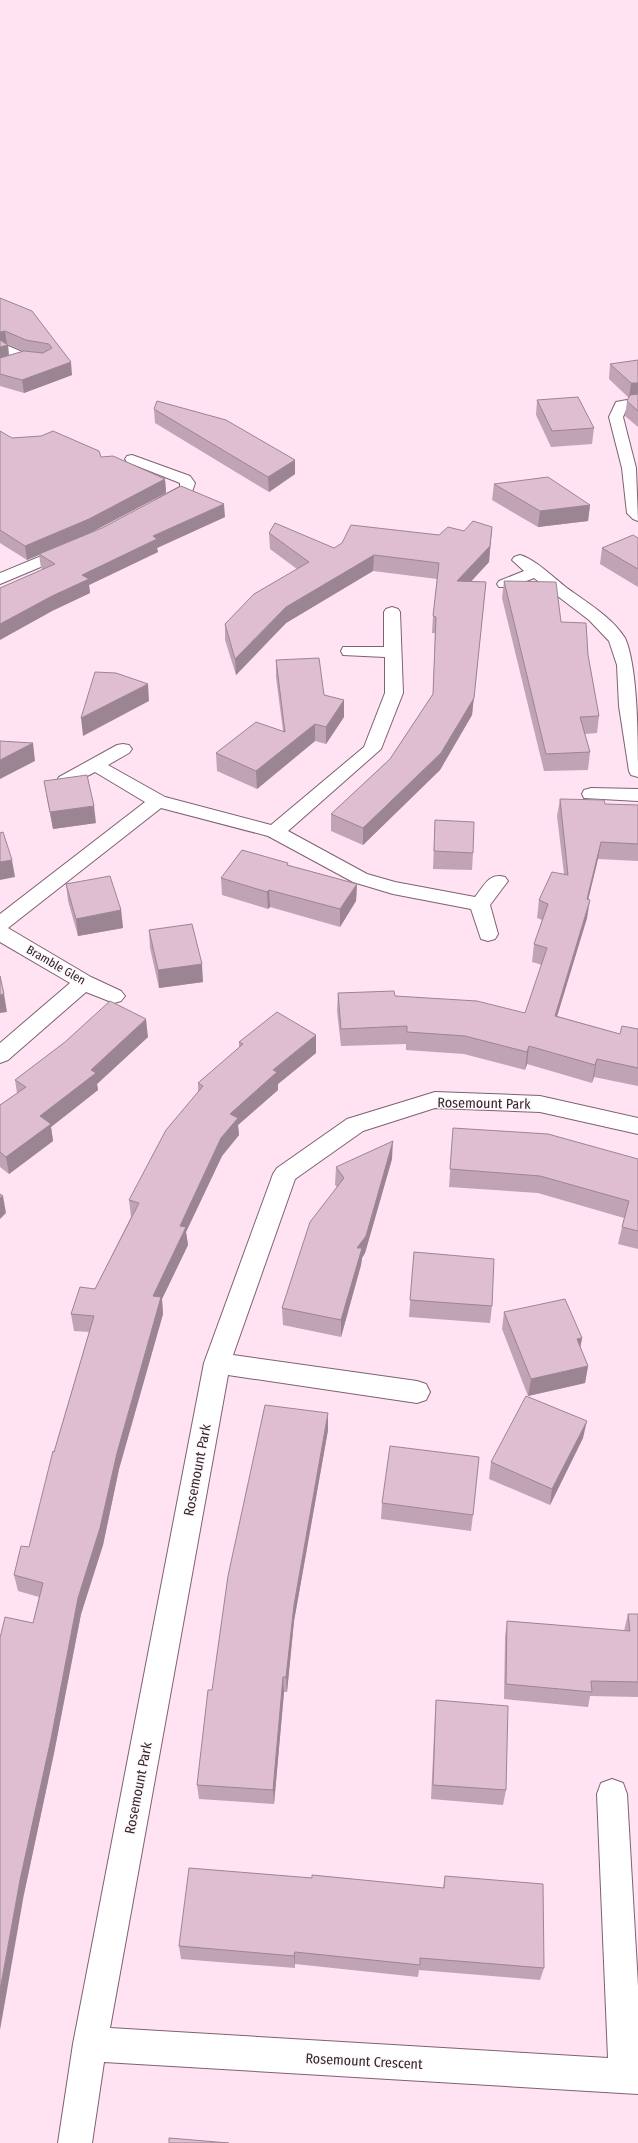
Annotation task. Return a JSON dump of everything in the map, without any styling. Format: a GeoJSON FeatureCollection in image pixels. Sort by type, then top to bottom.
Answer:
{"type":"FeatureCollection","features":[{"type":"Feature","properties":{"kind":"street"},"geometry":{"type":"LineString","coordinates":[[6,349],[24,358],[45,361]]}},
{"type":"Feature","properties":{"kind":"street"},"geometry":{"type":"LineString","coordinates":[[6,365],[24,358]]}},
{"type":"Feature","properties":{"kind":"street"},"geometry":{"type":"LineString","coordinates":[[638,402],[621,405],[616,417],[629,468],[635,513],[638,516]]}},
{"type":"Feature","properties":{"kind":"street"},"geometry":{"type":"LineString","coordinates":[[145,512],[186,489],[188,483],[185,478],[126,461],[148,448]]}},
{"type":"Feature","properties":{"kind":"street"},"geometry":{"type":"LineString","coordinates":[[2,577],[83,544]]}},
{"type":"Feature","properties":{"kind":"street"},"geometry":{"type":"LineString","coordinates":[[520,560],[537,571],[595,616],[617,639],[626,665],[628,706],[638,771]]}},
{"type":"Feature","properties":{"kind":"street"},"geometry":{"type":"LineString","coordinates":[[505,584],[537,571]]}},
{"type":"Feature","properties":{"kind":"street"},"geometry":{"type":"LineString","coordinates":[[275,832],[372,749],[394,693],[392,612]]}},
{"type":"Feature","properties":{"kind":"street"},"geometry":{"type":"LineString","coordinates":[[349,651],[393,652]]}},
{"type":"Feature","properties":{"kind":"street"},"geometry":{"type":"LineString","coordinates":[[66,781],[123,749]]}},
{"type":"Feature","properties":{"kind":"street"},"geometry":{"type":"LineString","coordinates":[[95,765],[158,801],[275,832],[360,878],[393,888],[480,904]]}},
{"type":"Feature","properties":{"kind":"street"},"geometry":{"type":"LineString","coordinates":[[591,794],[638,795]]}},
{"type":"Feature","properties":{"kind":"street"},"geometry":{"type":"LineString","coordinates":[[0,924],[158,801]]}},
{"type":"Feature","properties":{"kind":"street"},"geometry":{"type":"LineString","coordinates":[[480,904],[498,881]]}},
{"type":"Feature","properties":{"kind":"street"},"geometry":{"type":"LineString","coordinates":[[480,904],[488,934]]}},
{"type":"Feature","properties":{"kind":"street","name":"Bramble Glen"},"geometry":{"type":"LineString","coordinates":[[0,933],[84,982],[114,996]]}},
{"type":"Feature","properties":{"kind":"street"},"geometry":{"type":"LineString","coordinates":[[0,1055],[84,982]]}},
{"type":"Feature","properties":{"kind":"street","name":"Rosemount Park"},"geometry":{"type":"LineString","coordinates":[[75,2143],[90,2044],[217,1363],[286,1174],[355,1124],[435,1100],[540,1104],[638,1126]]}},
{"type":"Feature","properties":{"kind":"street"},"geometry":{"type":"LineString","coordinates":[[217,1363],[417,1392]]}},
{"type":"Feature","properties":{"kind":"street"},"geometry":{"type":"LineString","coordinates":[[612,1794],[632,2077]]}},
{"type":"Feature","properties":{"kind":"street","name":"Rosemount Crescent"},"geometry":{"type":"LineString","coordinates":[[90,2044],[632,2077]]}},
{"type":"Feature","properties":{"kind":"building"},"geometry":{"type":"Polygon","coordinates":[[[0,298],[32,311],[71,362],[22,380],[0,374],[0,358],[24,351],[43,353],[52,348],[49,344],[26,340],[5,331],[0,332],[0,298]]]}},
{"type":"Feature","properties":{"kind":"building"},"geometry":{"type":"Polygon","coordinates":[[[0,340],[8,345],[0,347],[0,340]]]}},
{"type":"Feature","properties":{"kind":"building"},"geometry":{"type":"Polygon","coordinates":[[[638,360],[638,383],[631,383],[610,364],[638,360]]]}},
{"type":"Feature","properties":{"kind":"building"},"geometry":{"type":"Polygon","coordinates":[[[638,394],[638,411],[627,401],[630,395],[638,394]]]}},
{"type":"Feature","properties":{"kind":"building"},"geometry":{"type":"Polygon","coordinates":[[[578,397],[594,428],[552,431],[537,400],[578,397]]]}},
{"type":"Feature","properties":{"kind":"building"},"geometry":{"type":"Polygon","coordinates":[[[157,401],[226,420],[295,460],[268,477],[154,409],[157,401]]]}},
{"type":"Feature","properties":{"kind":"building"},"geometry":{"type":"Polygon","coordinates":[[[0,431],[12,438],[41,436],[53,431],[99,451],[101,457],[113,456],[165,479],[89,519],[25,546],[0,530],[0,431]]]}},
{"type":"Feature","properties":{"kind":"building"},"geometry":{"type":"Polygon","coordinates":[[[548,477],[590,505],[540,511],[494,484],[548,477]]]}},
{"type":"Feature","properties":{"kind":"building"},"geometry":{"type":"Polygon","coordinates":[[[181,486],[224,504],[153,536],[157,539],[82,575],[89,579],[52,596],[0,624],[0,588],[55,564],[39,554],[102,528],[181,486]]]}},
{"type":"Feature","properties":{"kind":"building"},"geometry":{"type":"Polygon","coordinates":[[[473,521],[492,527],[490,546],[457,581],[486,582],[474,698],[441,753],[363,828],[331,814],[390,759],[433,694],[436,617],[433,616],[439,563],[374,555],[286,607],[235,659],[225,624],[254,594],[309,562],[269,533],[275,523],[334,548],[342,543],[351,525],[439,535],[448,527],[464,531],[473,521]]]}},
{"type":"Feature","properties":{"kind":"building"},"geometry":{"type":"Polygon","coordinates":[[[633,535],[638,538],[638,569],[602,548],[633,535]]]}},
{"type":"Feature","properties":{"kind":"building"},"geometry":{"type":"Polygon","coordinates":[[[504,581],[556,582],[561,622],[586,623],[588,655],[599,716],[580,717],[590,752],[546,754],[504,581]]]}},
{"type":"Feature","properties":{"kind":"building"},"geometry":{"type":"Polygon","coordinates":[[[319,658],[324,695],[344,700],[326,727],[315,724],[256,771],[216,753],[256,722],[285,732],[276,660],[319,658]]]}},
{"type":"Feature","properties":{"kind":"building"},"geometry":{"type":"Polygon","coordinates":[[[95,672],[116,673],[148,684],[81,718],[95,672]]]}},
{"type":"Feature","properties":{"kind":"building"},"geometry":{"type":"Polygon","coordinates":[[[0,741],[33,743],[0,760],[0,741]]]}},
{"type":"Feature","properties":{"kind":"building"},"geometry":{"type":"Polygon","coordinates":[[[87,775],[94,806],[50,812],[44,781],[87,775]]]}},
{"type":"Feature","properties":{"kind":"building"},"geometry":{"type":"Polygon","coordinates":[[[560,799],[604,800],[605,804],[638,805],[638,844],[601,842],[587,899],[590,900],[555,1016],[620,1034],[622,1026],[638,1029],[638,1068],[597,1059],[595,1065],[529,1046],[527,1052],[465,1036],[407,1032],[407,1026],[341,1029],[338,993],[394,991],[395,996],[477,1001],[525,1013],[547,948],[534,944],[548,904],[539,900],[552,872],[568,875],[560,799]]]}},
{"type":"Feature","properties":{"kind":"building"},"geometry":{"type":"Polygon","coordinates":[[[435,820],[474,822],[473,853],[434,851],[435,820]]]}},
{"type":"Feature","properties":{"kind":"building"},"geometry":{"type":"Polygon","coordinates":[[[3,832],[12,860],[0,862],[0,833],[3,832]]]}},
{"type":"Feature","properties":{"kind":"building"},"geometry":{"type":"Polygon","coordinates":[[[242,850],[288,863],[287,865],[357,884],[340,909],[269,890],[267,892],[221,878],[242,850]]]}},
{"type":"Feature","properties":{"kind":"building"},"geometry":{"type":"Polygon","coordinates":[[[110,876],[121,910],[76,919],[66,884],[110,876]]]}},
{"type":"Feature","properties":{"kind":"building"},"geometry":{"type":"Polygon","coordinates":[[[192,924],[202,964],[158,970],[149,930],[192,924]]]}},
{"type":"Feature","properties":{"kind":"building"},"geometry":{"type":"Polygon","coordinates":[[[0,976],[4,994],[0,995],[0,976]]]}},
{"type":"Feature","properties":{"kind":"building"},"geometry":{"type":"Polygon","coordinates":[[[110,1001],[146,1019],[91,1070],[96,1073],[40,1116],[51,1124],[6,1157],[0,1152],[0,1105],[26,1087],[15,1080],[65,1042],[110,1001]]]}},
{"type":"Feature","properties":{"kind":"building"},"geometry":{"type":"Polygon","coordinates":[[[277,1012],[316,1035],[273,1070],[277,1072],[230,1114],[238,1118],[221,1138],[180,1226],[186,1227],[153,1296],[161,1297],[117,1453],[100,1528],[78,1598],[51,1739],[20,1880],[0,1990],[0,1638],[5,1617],[33,1623],[43,1583],[14,1575],[21,1546],[29,1547],[53,1451],[54,1452],[94,1316],[71,1314],[80,1287],[95,1289],[139,1203],[129,1200],[166,1130],[203,1086],[198,1083],[243,1044],[239,1042],[277,1012]]]}},
{"type":"Feature","properties":{"kind":"building"},"geometry":{"type":"Polygon","coordinates":[[[453,1128],[548,1134],[638,1159],[638,1231],[622,1227],[629,1201],[540,1176],[450,1169],[453,1128]]]}},
{"type":"Feature","properties":{"kind":"building"},"geometry":{"type":"Polygon","coordinates":[[[393,1141],[366,1236],[357,1248],[362,1248],[341,1320],[282,1308],[310,1222],[344,1178],[336,1167],[393,1141]]]}},
{"type":"Feature","properties":{"kind":"building"},"geometry":{"type":"Polygon","coordinates":[[[414,1252],[494,1259],[492,1306],[410,1300],[414,1252]]]}},
{"type":"Feature","properties":{"kind":"building"},"geometry":{"type":"Polygon","coordinates":[[[565,1299],[582,1338],[577,1339],[588,1366],[531,1379],[504,1312],[565,1299]]]}},
{"type":"Feature","properties":{"kind":"building"},"geometry":{"type":"Polygon","coordinates":[[[526,1396],[587,1421],[552,1489],[491,1462],[526,1396]]]}},
{"type":"Feature","properties":{"kind":"building"},"geometry":{"type":"Polygon","coordinates":[[[265,1405],[328,1413],[294,1605],[286,1677],[283,1677],[273,1790],[197,1785],[208,1690],[212,1690],[228,1576],[265,1405]]]}},
{"type":"Feature","properties":{"kind":"building"},"geometry":{"type":"Polygon","coordinates":[[[390,1446],[479,1457],[473,1515],[382,1503],[390,1446]]]}},
{"type":"Feature","properties":{"kind":"building"},"geometry":{"type":"Polygon","coordinates":[[[628,1614],[638,1614],[638,1682],[591,1681],[592,1692],[506,1684],[507,1621],[630,1631],[628,1614]]]}},
{"type":"Feature","properties":{"kind":"building"},"geometry":{"type":"Polygon","coordinates":[[[436,1700],[508,1706],[506,1790],[433,1785],[436,1700]]]}},
{"type":"Feature","properties":{"kind":"building"},"geometry":{"type":"Polygon","coordinates":[[[189,1868],[312,1878],[312,1875],[444,1888],[445,1876],[543,1884],[544,1968],[420,1958],[420,1965],[295,1952],[294,1956],[179,1946],[189,1868]]]}},
{"type":"Feature","properties":{"kind":"building"},"geometry":{"type":"Polygon","coordinates":[[[169,2138],[229,2143],[169,2143],[169,2138]]]}}]}
